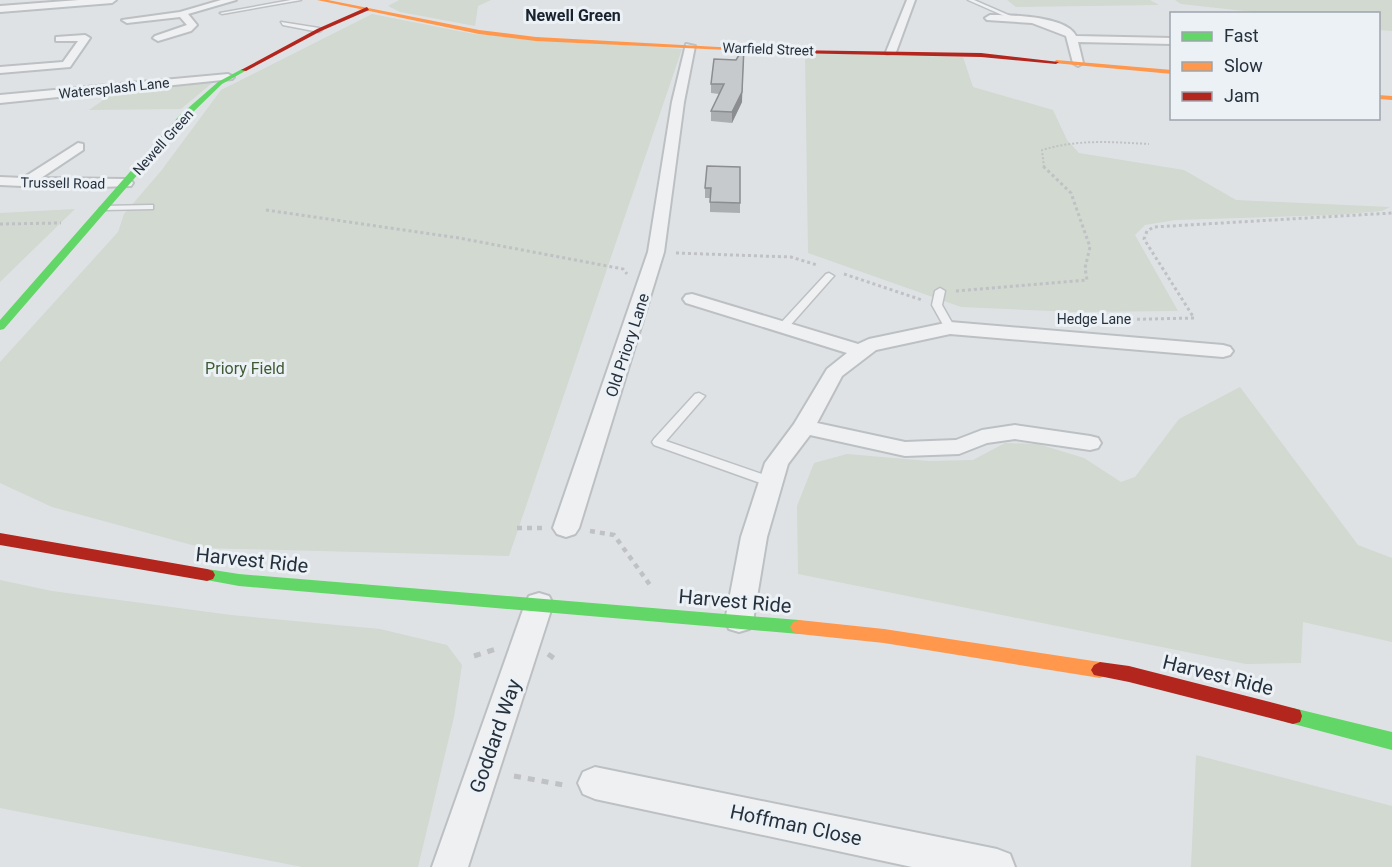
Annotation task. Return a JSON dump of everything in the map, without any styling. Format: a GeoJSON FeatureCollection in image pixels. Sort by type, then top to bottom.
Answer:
{"type":"FeatureCollection","features":[{"type":"Feature","properties":{"kind":"main road","name":"Warfield Street"},"geometry":{"type":"LineString","coordinates":[[320,0],[469,30],[525,38],[690,46],[981,55],[1170,72]]}},
{"type":"Feature","properties":{"kind":"main road","name":"Newell Green"},"geometry":{"type":"LineString","coordinates":[[0,327],[182,118],[228,77],[318,30],[386,0]]}},
{"type":"Feature","properties":{"kind":"main road","name":"Harvest Ride"},"geometry":{"type":"LineString","coordinates":[[8,525],[67,552]]}},
{"type":"Feature","properties":{"kind":"main road","name":"Harvest Ride"},"geometry":{"type":"LineString","coordinates":[[0,539],[239,580],[739,621],[884,636],[1129,674],[1392,741]]}},
{"type":"Feature","properties":{"kind":"street"},"geometry":{"type":"LineString","coordinates":[[0,9],[28,4],[112,0]]}},
{"type":"Feature","properties":{"kind":"street"},"geometry":{"type":"LineString","coordinates":[[128,21],[183,14],[192,8],[232,0]]}},
{"type":"Feature","properties":{"kind":"street"},"geometry":{"type":"LineString","coordinates":[[891,52],[911,0]]}},
{"type":"Feature","properties":{"kind":"street"},"geometry":{"type":"LineString","coordinates":[[158,38],[188,29],[192,25],[183,14]]}},
{"type":"Feature","properties":{"kind":"street"},"geometry":{"type":"LineString","coordinates":[[990,18],[1011,17],[1053,24],[1071,34],[1078,63]]}},
{"type":"Feature","properties":{"kind":"street"},"geometry":{"type":"LineString","coordinates":[[0,70],[66,65],[85,38],[60,39]]}},
{"type":"Feature","properties":{"kind":"street"},"geometry":{"type":"LineString","coordinates":[[1073,39],[1170,41]]}},
{"type":"Feature","properties":{"kind":"street","name":"Old Priory Lane"},"geometry":{"type":"LineString","coordinates":[[566,528],[656,252],[678,102],[690,46]]}},
{"type":"Feature","properties":{"kind":"street"},"geometry":{"type":"LineString","coordinates":[[55,51],[78,49]]}},
{"type":"Feature","properties":{"kind":"street","name":"Watersplash Lane"},"geometry":{"type":"LineString","coordinates":[[0,99],[228,77]]}},
{"type":"Feature","properties":{"kind":"street"},"geometry":{"type":"LineString","coordinates":[[25,183],[78,147]]}},
{"type":"Feature","properties":{"kind":"street","name":"Trussell Road"},"geometry":{"type":"LineString","coordinates":[[0,181],[126,183]]}},
{"type":"Feature","properties":{"kind":"street"},"geometry":{"type":"LineString","coordinates":[[692,299],[861,351]]}},
{"type":"Feature","properties":{"kind":"street"},"geometry":{"type":"LineString","coordinates":[[739,621],[754,537],[777,463],[804,427],[834,373],[869,345],[950,328],[1223,351]]}},
{"type":"Feature","properties":{"kind":"street"},"geometry":{"type":"LineString","coordinates":[[804,427],[905,449],[959,447],[982,437],[1015,432],[1090,443]]}},
{"type":"Feature","properties":{"kind":"street","name":"Goddard Way"},"geometry":{"type":"LineString","coordinates":[[450,867],[539,604]]}},
{"type":"Feature","properties":{"kind":"street","name":"Hoffman Close"},"geometry":{"type":"LineString","coordinates":[[595,783],[997,867]]}},
{"type":"Feature","properties":{"kind":"lane"},"geometry":{"type":"LineString","coordinates":[[222,13],[299,0]]}},
{"type":"Feature","properties":{"kind":"lane"},"geometry":{"type":"LineString","coordinates":[[970,0],[1011,17]]}},
{"type":"Feature","properties":{"kind":"lane"},"geometry":{"type":"LineString","coordinates":[[283,23],[318,30]]}},
{"type":"Feature","properties":{"kind":"lane"},"geometry":{"type":"LineString","coordinates":[[104,208],[150,207]]}},
{"type":"Feature","properties":{"kind":"lane"},"geometry":{"type":"LineString","coordinates":[[783,327],[829,276]]}},
{"type":"Feature","properties":{"kind":"lane"},"geometry":{"type":"LineString","coordinates":[[940,291],[937,305],[950,328]]}},
{"type":"Feature","properties":{"kind":"lane"},"geometry":{"type":"LineString","coordinates":[[699,396],[658,442],[771,482]]}},
{"type":"Feature","properties":{"kind":"path"},"geometry":{"type":"LineString","coordinates":[[940,291],[988,290],[1087,280],[1084,268],[1090,247],[1071,193],[1043,166],[1042,150],[1063,143],[1086,140],[1149,144]]}},
{"type":"Feature","properties":{"kind":"path"},"geometry":{"type":"LineString","coordinates":[[266,210],[459,238],[623,269],[627,274]]}},
{"type":"Feature","properties":{"kind":"path","name":"Hedge Lane"},"geometry":{"type":"LineString","coordinates":[[1100,321],[1194,318],[1144,239],[1147,231],[1154,227],[1392,213]]}},
{"type":"Feature","properties":{"kind":"path"},"geometry":{"type":"LineString","coordinates":[[0,224],[69,223]]}},
{"type":"Feature","properties":{"kind":"path"},"geometry":{"type":"LineString","coordinates":[[656,252],[791,257],[822,267]]}},
{"type":"Feature","properties":{"kind":"path"},"geometry":{"type":"LineString","coordinates":[[842,273],[937,305]]}},
{"type":"Feature","properties":{"kind":"path"},"geometry":{"type":"LineString","coordinates":[[566,528],[614,535],[652,588]]}},
{"type":"Feature","properties":{"kind":"path"},"geometry":{"type":"LineString","coordinates":[[514,776],[573,786],[595,783]]}},
{"type":"Feature","properties":{"kind":"green space"},"geometry":{"type":"Polygon","coordinates":[[[399,0],[491,0],[478,6],[475,26],[400,12],[388,6],[399,0]]]}},
{"type":"Feature","properties":{"kind":"green space"},"geometry":{"type":"Polygon","coordinates":[[[1007,0],[1150,0],[1159,5],[1016,7],[1007,0]]]}},
{"type":"Feature","properties":{"kind":"green space"},"geometry":{"type":"Polygon","coordinates":[[[1175,0],[1392,0],[1392,31],[1380,30],[1380,12],[1253,12],[1181,4],[1175,0]]]}},
{"type":"Feature","properties":{"kind":"green space","name":"Priory Field"},"geometry":{"type":"Polygon","coordinates":[[[372,14],[474,34],[682,49],[509,556],[203,548],[52,507],[0,483],[0,362],[118,232],[124,214],[161,171],[221,90],[372,14]]]}},
{"type":"Feature","properties":{"kind":"green space"},"geometry":{"type":"Polygon","coordinates":[[[805,53],[963,57],[973,87],[1053,110],[1067,140],[1079,153],[1184,170],[1236,200],[1390,207],[1382,211],[1335,215],[1176,220],[1145,225],[1135,235],[1178,311],[1075,312],[961,307],[808,253],[805,53]]]}},
{"type":"Feature","properties":{"kind":"green space"},"geometry":{"type":"Polygon","coordinates":[[[217,79],[181,109],[89,110],[119,89],[217,79]]]}},
{"type":"Feature","properties":{"kind":"green space"},"geometry":{"type":"Polygon","coordinates":[[[75,209],[0,282],[0,213],[75,209]]]}},
{"type":"Feature","properties":{"kind":"green space"},"geometry":{"type":"Polygon","coordinates":[[[1240,387],[1358,545],[1392,558],[1392,642],[1303,622],[1301,663],[1246,664],[798,574],[797,506],[814,463],[847,454],[929,461],[973,460],[1005,443],[1038,444],[1084,458],[1121,482],[1135,477],[1179,419],[1240,387]]]}},
{"type":"Feature","properties":{"kind":"green space"},"geometry":{"type":"Polygon","coordinates":[[[0,580],[52,591],[231,615],[380,629],[447,645],[462,665],[454,717],[418,867],[302,867],[0,808],[0,580]]]}},
{"type":"Feature","properties":{"kind":"green space"},"geometry":{"type":"Polygon","coordinates":[[[1196,755],[1392,806],[1392,867],[1191,867],[1196,755]]]}},
{"type":"Feature","properties":{"kind":"building"},"geometry":{"type":"Polygon","coordinates":[[[744,47],[742,92],[732,112],[711,111],[724,84],[711,84],[714,59],[736,60],[744,47]]]}},
{"type":"Feature","properties":{"kind":"building"},"geometry":{"type":"Polygon","coordinates":[[[707,166],[740,167],[740,203],[710,202],[711,188],[705,188],[707,166]]]}},
{"type":"Feature","properties":{"kind":"traffic: fast"},"geometry":{"type":"LineString","coordinates":[[0,327],[182,118],[220,83],[244,70]]}},
{"type":"Feature","properties":{"kind":"traffic: fast"},"geometry":{"type":"LineString","coordinates":[[207,575],[239,580],[799,627]]}},
{"type":"Feature","properties":{"kind":"traffic: fast"},"geometry":{"type":"LineString","coordinates":[[1293,716],[1392,741]]}},
{"type":"Feature","properties":{"kind":"traffic: slow"},"geometry":{"type":"LineString","coordinates":[[320,0],[367,9]]}},
{"type":"Feature","properties":{"kind":"traffic: slow"},"geometry":{"type":"LineString","coordinates":[[367,9],[479,32],[536,39],[790,51]]}},
{"type":"Feature","properties":{"kind":"traffic: slow"},"geometry":{"type":"LineString","coordinates":[[1056,62],[1170,72]]}},
{"type":"Feature","properties":{"kind":"traffic: slow"},"geometry":{"type":"LineString","coordinates":[[1380,97],[1392,98]]}},
{"type":"Feature","properties":{"kind":"traffic: slow"},"geometry":{"type":"LineString","coordinates":[[799,627],[884,636],[1100,670]]}},
{"type":"Feature","properties":{"kind":"traffic: jam"},"geometry":{"type":"LineString","coordinates":[[244,70],[319,30],[367,9]]}},
{"type":"Feature","properties":{"kind":"traffic: jam"},"geometry":{"type":"LineString","coordinates":[[790,51],[981,55],[1056,62]]}},
{"type":"Feature","properties":{"kind":"traffic: jam"},"geometry":{"type":"LineString","coordinates":[[0,539],[207,575]]}},
{"type":"Feature","properties":{"kind":"traffic: jam"},"geometry":{"type":"LineString","coordinates":[[1100,670],[1129,674],[1293,716]]}},
{"type":"Feature","properties":{"kind":"district","name":"Newell Green"},"geometry":{"type":"Point","coordinates":[573,15]}}]}
